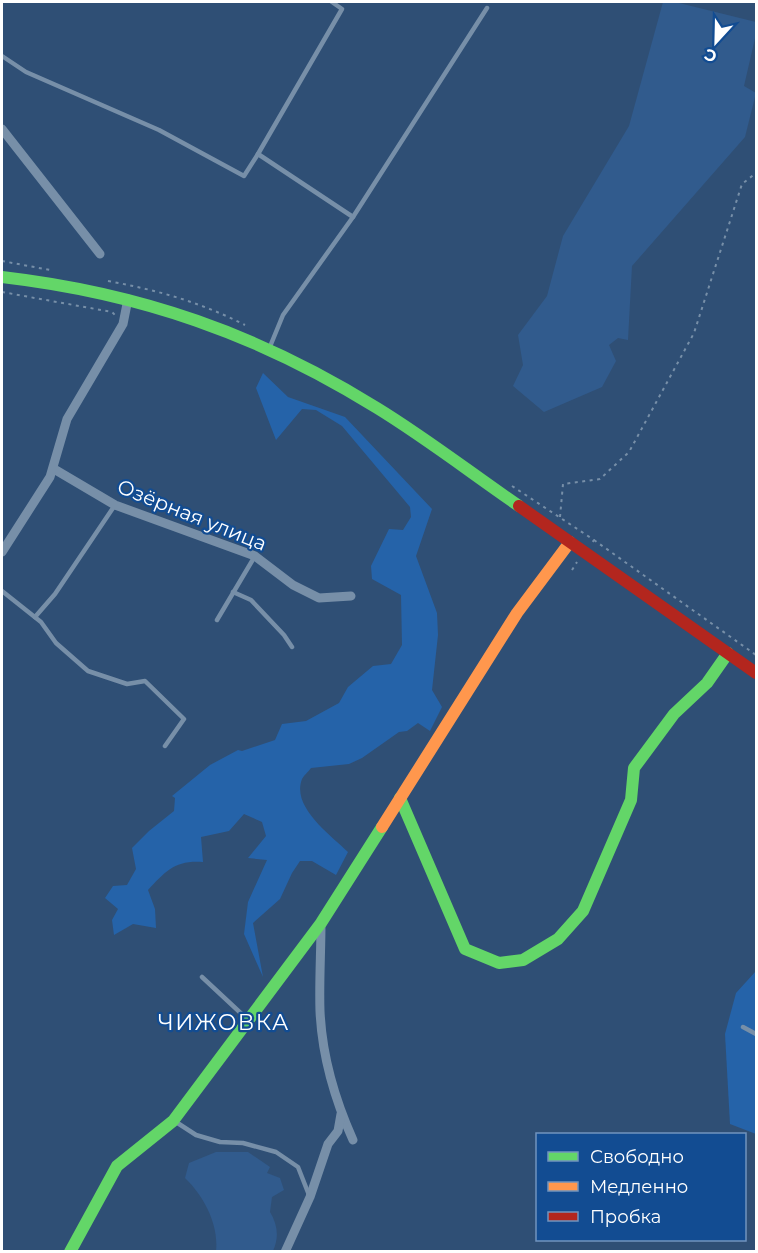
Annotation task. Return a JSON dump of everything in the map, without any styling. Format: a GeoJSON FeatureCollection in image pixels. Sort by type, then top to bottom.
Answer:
{"type":"FeatureCollection","features":[{"type":"Feature","properties":{"kind":"street"},"geometry":{"type":"LineString","coordinates":[[2,129],[100,254]]}},
{"type":"Feature","properties":{"kind":"street"},"geometry":{"type":"LineString","coordinates":[[2,277],[68,284],[129,299],[204,322],[269,349],[375,406],[756,673]]}},
{"type":"Feature","properties":{"kind":"street"},"geometry":{"type":"LineString","coordinates":[[2,552],[50,477],[67,419],[123,324],[129,299]]}},
{"type":"Feature","properties":{"kind":"street","name":"Озёрная улица"},"geometry":{"type":"LineString","coordinates":[[54,469],[115,505],[255,556],[293,585],[319,598],[351,596]]}},
{"type":"Feature","properties":{"kind":"street"},"geometry":{"type":"LineString","coordinates":[[70,1251],[117,1166],[173,1121],[321,923],[518,613],[570,542]]}},
{"type":"Feature","properties":{"kind":"street"},"geometry":{"type":"LineString","coordinates":[[400,798],[465,949],[499,963],[523,960],[558,939],[583,911],[631,800],[634,768],[674,714],[707,683],[728,653]]}},
{"type":"Feature","properties":{"kind":"street"},"geometry":{"type":"LineString","coordinates":[[321,923],[320,1011],[323,1042],[341,1114],[352,1140]]}},
{"type":"Feature","properties":{"kind":"street"},"geometry":{"type":"LineString","coordinates":[[285,1251],[310,1197],[328,1144],[338,1131],[341,1114]]}},
{"type":"Feature","properties":{"kind":"lane"},"geometry":{"type":"LineString","coordinates":[[2,56],[26,72],[159,130],[244,176],[342,9],[332,2]]}},
{"type":"Feature","properties":{"kind":"lane"},"geometry":{"type":"LineString","coordinates":[[269,349],[283,315],[353,217],[487,8]]}},
{"type":"Feature","properties":{"kind":"lane"},"geometry":{"type":"LineString","coordinates":[[258,154],[353,217]]}},
{"type":"Feature","properties":{"kind":"lane"},"geometry":{"type":"LineString","coordinates":[[35,616],[55,594],[115,505]]}},
{"type":"Feature","properties":{"kind":"lane"},"geometry":{"type":"LineString","coordinates":[[217,620],[255,556]]}},
{"type":"Feature","properties":{"kind":"lane"},"geometry":{"type":"LineString","coordinates":[[2,591],[41,621],[56,643],[88,671],[127,684],[145,681],[184,719],[165,746]]}},
{"type":"Feature","properties":{"kind":"lane"},"geometry":{"type":"LineString","coordinates":[[234,592],[251,600],[284,635],[292,647]]}},
{"type":"Feature","properties":{"kind":"lane"},"geometry":{"type":"LineString","coordinates":[[202,977],[249,1021]]}},
{"type":"Feature","properties":{"kind":"lane"},"geometry":{"type":"LineString","coordinates":[[742,1027],[756,1034]]}},
{"type":"Feature","properties":{"kind":"lane"},"geometry":{"type":"LineString","coordinates":[[173,1121],[204,1137],[220,1142],[243,1143],[276,1152],[298,1167],[310,1197]]}},
{"type":"Feature","properties":{"kind":"path"},"geometry":{"type":"LineString","coordinates":[[552,530],[560,517],[563,484],[600,479],[629,452],[694,333],[742,184],[756,173]]}},
{"type":"Feature","properties":{"kind":"path"},"geometry":{"type":"LineString","coordinates":[[2,292],[112,312],[123,324]]}},
{"type":"Feature","properties":{"kind":"path"},"geometry":{"type":"LineString","coordinates":[[594,540],[756,655]]}},
{"type":"Feature","properties":{"kind":"shaded area"},"geometry":{"type":"Polygon","coordinates":[[[663,2],[675,2],[756,22],[756,34],[744,86],[756,93],[745,137],[632,266],[628,340],[618,338],[609,345],[616,361],[602,387],[544,412],[513,386],[523,365],[518,335],[547,296],[563,236],[629,126],[663,2]]]}},
{"type":"Feature","properties":{"kind":"shaded area"},"geometry":{"type":"Polygon","coordinates":[[[263,373],[288,397],[345,417],[432,509],[416,556],[437,613],[438,635],[432,690],[442,707],[430,731],[418,723],[407,731],[399,732],[362,758],[349,764],[311,768],[302,779],[300,789],[307,810],[314,820],[348,852],[336,875],[312,861],[300,861],[280,899],[253,923],[263,977],[244,934],[248,902],[267,860],[248,858],[266,836],[262,822],[244,814],[229,831],[201,837],[203,862],[178,865],[160,877],[148,890],[155,909],[156,928],[133,924],[114,935],[112,920],[118,909],[105,898],[113,886],[127,885],[136,869],[132,848],[174,811],[175,798],[172,796],[210,765],[238,750],[242,751],[275,740],[282,724],[306,721],[339,703],[348,687],[373,666],[391,664],[402,645],[401,595],[372,579],[371,566],[389,529],[403,530],[411,517],[410,507],[342,426],[316,410],[302,409],[276,440],[256,388],[263,373]]]}},
{"type":"Feature","properties":{"kind":"shaded area"},"geometry":{"type":"Polygon","coordinates":[[[756,971],[756,1134],[730,1124],[725,1034],[736,993],[756,971]]]}},
{"type":"Feature","properties":{"kind":"shaded area"},"geometry":{"type":"Polygon","coordinates":[[[216,1152],[248,1152],[270,1167],[267,1173],[280,1178],[284,1190],[272,1197],[270,1212],[277,1232],[273,1251],[216,1251],[213,1221],[204,1202],[185,1178],[189,1163],[216,1152]]]}},
{"type":"Feature","properties":{"kind":"traffic: fast"},"geometry":{"type":"LineString","coordinates":[[2,277],[53,284],[150,306],[242,338],[288,359],[377,408],[431,443],[519,506]]}},
{"type":"Feature","properties":{"kind":"traffic: fast"},"geometry":{"type":"LineString","coordinates":[[400,798],[465,949],[499,963],[523,960],[558,939],[583,911],[631,800],[634,768],[674,714],[707,683],[728,653]]}},
{"type":"Feature","properties":{"kind":"traffic: fast"},"geometry":{"type":"LineString","coordinates":[[70,1252],[117,1166],[173,1121],[321,923],[382,827]]}},
{"type":"Feature","properties":{"kind":"traffic: slow"},"geometry":{"type":"LineString","coordinates":[[382,827],[517,613],[570,542]]}},
{"type":"Feature","properties":{"kind":"traffic: jam"},"geometry":{"type":"LineString","coordinates":[[519,506],[756,673]]}},
{"type":"Feature","properties":{"kind":"district","name":"ЧИЖОВКА"},"geometry":{"type":"Point","coordinates":[224,1022]}}]}
